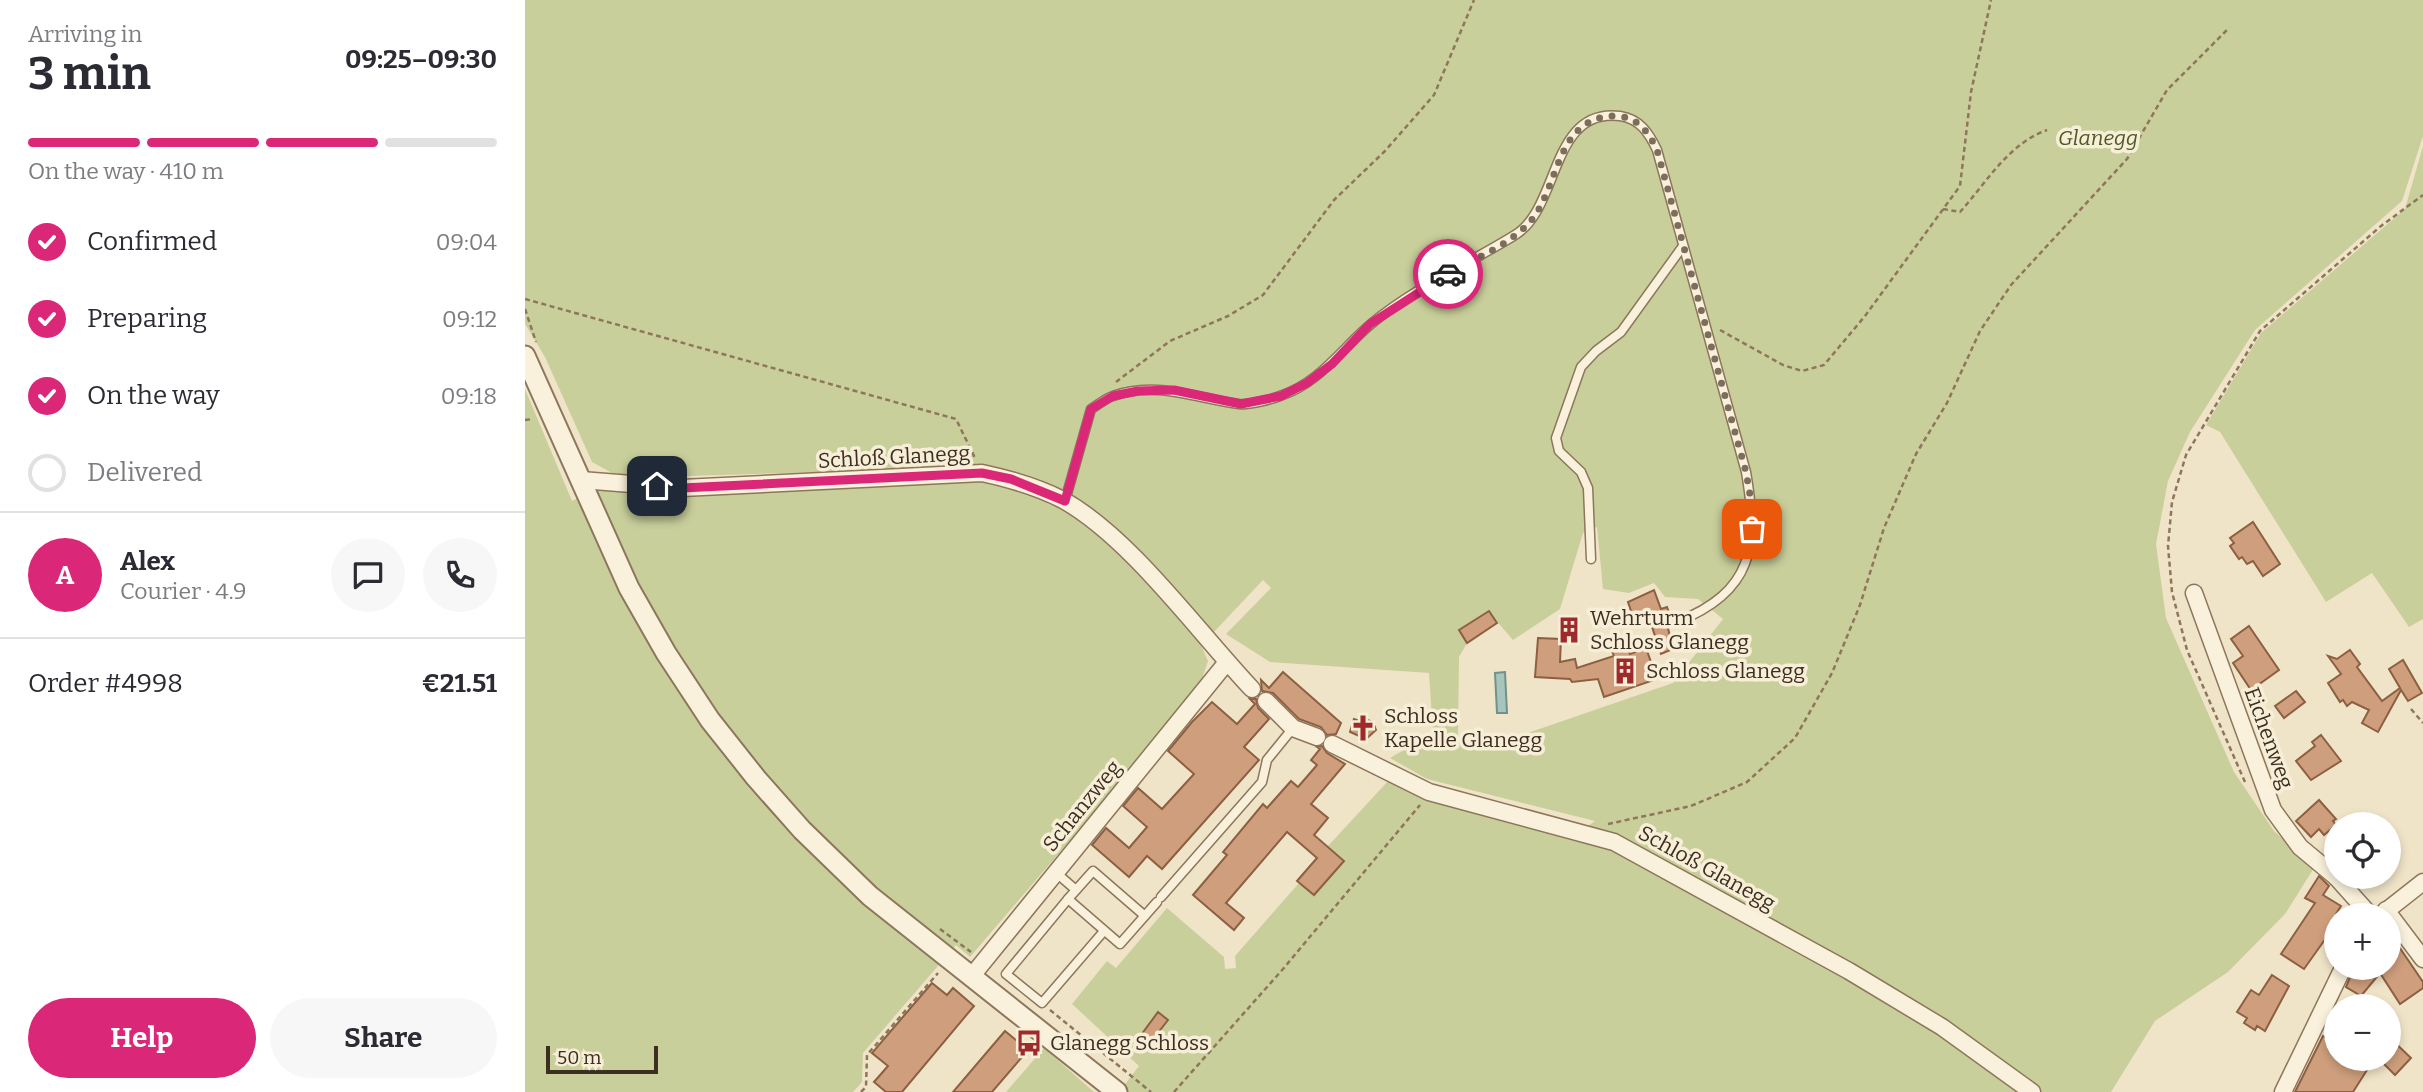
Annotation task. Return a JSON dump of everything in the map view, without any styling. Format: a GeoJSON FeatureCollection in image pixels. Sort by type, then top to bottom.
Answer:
{"type":"FeatureCollection","features":[{"type":"Feature","properties":{"kind":"street"},"geometry":{"type":"LineString","coordinates":[[525,356],[629,587],[666,653],[718,729],[802,830],[870,896],[950,960],[977,969],[1117,1092]]}},
{"type":"Feature","properties":{"kind":"street","name":"Schloß Glanegg"},"geometry":{"type":"LineString","coordinates":[[580,480],[682,488],[982,473],[1011,479],[1065,501],[1106,533],[1153,578],[1252,689]]}},
{"type":"Feature","properties":{"kind":"street","name":"Eichenweg"},"geometry":{"type":"LineString","coordinates":[[2194,593],[2273,810],[2300,847],[2324,867]]}},
{"type":"Feature","properties":{"kind":"street","name":"Schanzweg"},"geometry":{"type":"LineString","coordinates":[[977,969],[1227,662]]}},
{"type":"Feature","properties":{"kind":"street","name":"Schloß Glanegg"},"geometry":{"type":"LineString","coordinates":[[1266,701],[1293,728],[1324,740],[1429,792],[1614,842],[1861,978],[1942,1027],[2032,1092]]}},
{"type":"Feature","properties":{"kind":"street"},"geometry":{"type":"LineString","coordinates":[[2396,903],[2423,882]]}},
{"type":"Feature","properties":{"kind":"street","name":"Eichenweg"},"geometry":{"type":"LineString","coordinates":[[2347,889],[2359,903]]}},
{"type":"Feature","properties":{"kind":"street"},"geometry":{"type":"LineString","coordinates":[[2401,934],[2423,959]]}},
{"type":"Feature","properties":{"kind":"street"},"geometry":{"type":"LineString","coordinates":[[2283,1092],[2337,980]]}},
{"type":"Feature","properties":{"kind":"lane"},"geometry":{"type":"LineString","coordinates":[[1065,501],[1091,409],[1113,396],[1138,391],[1174,390],[1241,404],[1281,396],[1307,383],[1332,364],[1370,324],[1408,298],[1519,233],[1542,205],[1552,172],[1574,135],[1602,117],[1631,119],[1641,124],[1651,136],[1746,472],[1753,512],[1750,547],[1739,578],[1717,604],[1677,622]]}},
{"type":"Feature","properties":{"kind":"lane"},"geometry":{"type":"LineString","coordinates":[[1591,559],[1588,488],[1581,472],[1559,451],[1556,438],[1581,367],[1595,351],[1621,332],[1683,246]]}},
{"type":"Feature","properties":{"kind":"lane"},"geometry":{"type":"LineString","coordinates":[[1068,900],[1120,944],[1262,782],[1267,760],[1293,728]]}},
{"type":"Feature","properties":{"kind":"lane"},"geometry":{"type":"LineString","coordinates":[[1104,931],[1042,1003],[1006,974],[1093,871],[1145,916]]}},
{"type":"Feature","properties":{"kind":"lane"},"geometry":{"type":"LineString","coordinates":[[1061,877],[1076,890]]}},
{"type":"Feature","properties":{"kind":"path"},"geometry":{"type":"LineString","coordinates":[[1114,384],[1170,341],[1228,316],[1263,295],[1334,200],[1385,151],[1434,95],[1473,0]]}},
{"type":"Feature","properties":{"kind":"path"},"geometry":{"type":"LineString","coordinates":[[1705,324],[1739,338],[1783,365],[1803,371],[1824,365],[1865,316],[1960,186],[1971,92],[1991,0]]}},
{"type":"Feature","properties":{"kind":"path"},"geometry":{"type":"LineString","coordinates":[[1600,826],[1691,806],[1747,782],[1795,738],[1832,673],[1860,604],[1884,528],[1916,454],[1947,403],[1980,331],[2011,285],[2127,159],[2167,90],[2227,30]]}},
{"type":"Feature","properties":{"kind":"path"},"geometry":{"type":"LineString","coordinates":[[1943,209],[1960,212],[2010,152],[2032,136],[2047,130]]}},
{"type":"Feature","properties":{"kind":"path"},"geometry":{"type":"LineString","coordinates":[[2248,786],[2187,650],[2172,592],[2168,547],[2172,502],[2186,455],[2260,331],[2381,226],[2423,195]]}},
{"type":"Feature","properties":{"kind":"path"},"geometry":{"type":"LineString","coordinates":[[525,299],[956,419],[982,473]]}},
{"type":"Feature","properties":{"kind":"path"},"geometry":{"type":"LineString","coordinates":[[2411,709],[2423,723]]}},
{"type":"Feature","properties":{"kind":"path"},"geometry":{"type":"LineString","coordinates":[[1174,1092],[1283,969],[1429,792]]}},
{"type":"Feature","properties":{"kind":"path"},"geometry":{"type":"LineString","coordinates":[[938,928],[977,969]]}},
{"type":"Feature","properties":{"kind":"path"},"geometry":{"type":"LineString","coordinates":[[861,1092],[866,1087],[867,1055],[950,960]]}},
{"type":"Feature","properties":{"kind":"path"},"geometry":{"type":"LineString","coordinates":[[1042,1003],[1151,1092]]}},
{"type":"Feature","properties":{"kind":"green space","name":"Glanegg"},"geometry":{"type":"Polygon","coordinates":[[[525,0],[2423,0],[2423,136],[2402,201],[2255,330],[2190,432],[2168,481],[2156,544],[2166,618],[2234,772],[2274,831],[2314,868],[2285,914],[2228,972],[2155,1021],[2111,1092],[1119,1092],[1139,1066],[1072,1004],[1107,961],[1116,968],[1167,908],[1224,957],[1225,969],[1236,968],[1235,956],[1299,883],[1314,895],[1344,861],[1328,846],[1388,781],[1571,838],[1595,821],[1427,779],[1390,758],[1433,733],[1429,673],[1270,662],[1226,634],[1271,588],[1263,580],[1212,634],[1118,535],[982,467],[621,478],[592,462],[545,357],[525,324],[525,0]],[[1597,527],[1583,533],[1560,609],[1513,640],[1488,611],[1459,630],[1467,643],[1459,657],[1458,741],[1493,745],[1673,683],[1723,619],[1698,599],[1665,597],[1654,583],[1629,593],[1603,589],[1597,527]]]}},
{"type":"Feature","properties":{"kind":"green space"},"geometry":{"type":"Polygon","coordinates":[[[2423,146],[2423,619],[2409,627],[2372,573],[2326,602],[2220,432],[2206,425],[2261,333],[2405,209],[2423,146]]]}},
{"type":"Feature","properties":{"kind":"green space"},"geometry":{"type":"Polygon","coordinates":[[[525,389],[572,501],[601,487],[637,493],[979,479],[1018,487],[1069,512],[1114,548],[1193,627],[1208,661],[1198,691],[970,957],[956,945],[863,1053],[862,1082],[853,1092],[525,1092],[525,389]]]}},
{"type":"Feature","properties":{"kind":"green space"},"geometry":{"type":"Polygon","coordinates":[[[1044,1048],[1094,1092],[1006,1092],[1044,1048]]]}},
{"type":"Feature","properties":{"kind":"water"},"geometry":{"type":"Polygon","coordinates":[[[1505,672],[1507,713],[1497,713],[1495,673],[1505,672]]]}},
{"type":"Feature","properties":{"kind":"building"},"geometry":{"type":"Polygon","coordinates":[[[2253,522],[2280,564],[2263,576],[2253,561],[2247,564],[2242,557],[2239,559],[2230,546],[2234,543],[2230,538],[2253,522]]]}},
{"type":"Feature","properties":{"kind":"building"},"geometry":{"type":"Polygon","coordinates":[[[1654,590],[1661,609],[1667,607],[1671,619],[1667,624],[1673,649],[1661,654],[1648,615],[1634,620],[1628,602],[1654,590]]]}},
{"type":"Feature","properties":{"kind":"building"},"geometry":{"type":"Polygon","coordinates":[[[1489,611],[1497,623],[1467,643],[1459,630],[1489,611]]]}},
{"type":"Feature","properties":{"kind":"building"},"geometry":{"type":"Polygon","coordinates":[[[2249,626],[2279,670],[2251,690],[2233,663],[2243,656],[2231,639],[2249,626]]]}},
{"type":"Feature","properties":{"kind":"building"},"geometry":{"type":"Polygon","coordinates":[[[1538,638],[1561,639],[1560,662],[1575,659],[1577,668],[1614,656],[1612,651],[1627,646],[1630,654],[1646,648],[1657,679],[1604,697],[1598,679],[1572,682],[1570,679],[1535,677],[1538,638]]]}},
{"type":"Feature","properties":{"kind":"building"},"geometry":{"type":"Polygon","coordinates":[[[2350,650],[2360,664],[2357,667],[2382,701],[2400,688],[2389,669],[2403,660],[2422,693],[2408,701],[2401,690],[2378,732],[2362,723],[2369,710],[2352,702],[2347,706],[2343,700],[2340,702],[2328,683],[2341,674],[2328,656],[2337,659],[2350,650]]]}},
{"type":"Feature","properties":{"kind":"building"},"geometry":{"type":"Polygon","coordinates":[[[1283,672],[1341,723],[1336,734],[1327,735],[1321,727],[1299,719],[1273,693],[1262,691],[1261,680],[1269,688],[1283,672]]]}},
{"type":"Feature","properties":{"kind":"building"},"geometry":{"type":"Polygon","coordinates":[[[2296,691],[2305,702],[2284,718],[2275,706],[2296,691]]]}},
{"type":"Feature","properties":{"kind":"building"},"geometry":{"type":"Polygon","coordinates":[[[1250,699],[1256,699],[1258,708],[1269,719],[1244,747],[1259,760],[1162,869],[1147,856],[1129,877],[1092,845],[1106,828],[1129,848],[1147,827],[1123,806],[1138,788],[1162,809],[1194,774],[1168,751],[1212,702],[1237,724],[1255,704],[1250,699]]]}},
{"type":"Feature","properties":{"kind":"building","name":"Schloss Kapelle Glanegg"},"geometry":{"type":"Polygon","coordinates":[[[1362,718],[1373,722],[1376,730],[1366,739],[1350,732],[1354,719],[1360,721],[1362,718]]]}},
{"type":"Feature","properties":{"kind":"building"},"geometry":{"type":"Polygon","coordinates":[[[2321,735],[2341,761],[2311,780],[2296,761],[2315,746],[2312,742],[2321,735]]]}},
{"type":"Feature","properties":{"kind":"building"},"geometry":{"type":"Polygon","coordinates":[[[1322,746],[1327,753],[1345,764],[1311,804],[1328,818],[1314,835],[1344,861],[1314,895],[1297,881],[1317,858],[1287,832],[1226,903],[1244,918],[1234,930],[1193,895],[1227,855],[1223,852],[1263,804],[1267,808],[1291,781],[1298,787],[1317,765],[1311,760],[1320,749],[1317,747],[1322,746]]]}},
{"type":"Feature","properties":{"kind":"building"},"geometry":{"type":"Polygon","coordinates":[[[2319,800],[2330,812],[2324,812],[2324,835],[2319,829],[2311,837],[2296,821],[2319,800]]]}},
{"type":"Feature","properties":{"kind":"building"},"geometry":{"type":"Polygon","coordinates":[[[2319,876],[2324,881],[2324,889],[2327,889],[2323,895],[2336,903],[2324,903],[2324,941],[2304,969],[2281,954],[2315,903],[2305,898],[2319,876]]]}},
{"type":"Feature","properties":{"kind":"building"},"geometry":{"type":"Polygon","coordinates":[[[2401,950],[2423,982],[2423,988],[2401,1003],[2401,994],[2394,994],[2385,980],[2401,980],[2401,950]]]}},
{"type":"Feature","properties":{"kind":"building"},"geometry":{"type":"Polygon","coordinates":[[[2272,975],[2289,986],[2265,1031],[2257,1026],[2255,1030],[2244,1023],[2247,1018],[2237,1012],[2251,990],[2259,995],[2272,975]]]}},
{"type":"Feature","properties":{"kind":"building"},"geometry":{"type":"Polygon","coordinates":[[[2349,980],[2374,980],[2363,994],[2346,987],[2349,980]]]}},
{"type":"Feature","properties":{"kind":"building"},"geometry":{"type":"Polygon","coordinates":[[[932,983],[947,995],[953,988],[974,1006],[902,1092],[886,1092],[874,1082],[888,1066],[872,1053],[932,983]]]}},
{"type":"Feature","properties":{"kind":"building"},"geometry":{"type":"Polygon","coordinates":[[[1158,1012],[1168,1020],[1150,1043],[1141,1035],[1158,1012]]]}},
{"type":"Feature","properties":{"kind":"building"},"geometry":{"type":"Polygon","coordinates":[[[1005,1031],[1028,1050],[992,1092],[953,1092],[1005,1031]]]}},
{"type":"Feature","properties":{"kind":"building"},"geometry":{"type":"Polygon","coordinates":[[[2323,1036],[2324,1071],[2366,1071],[2353,1092],[2295,1092],[2323,1036]]]}},
{"type":"Feature","properties":{"kind":"building"},"geometry":{"type":"Polygon","coordinates":[[[2401,1048],[2411,1058],[2401,1069],[2401,1048]]]}},
{"type":"Feature","properties":{"kind":"way so far"},"geometry":{"type":"LineString","coordinates":[[1448,274],[1519,233],[1531,221],[1542,205],[1552,172],[1561,154],[1574,135],[1587,124],[1602,117],[1619,116],[1641,124],[1651,136],[1657,150],[1746,472],[1753,512],[1752,529]]}},
{"type":"Feature","properties":{"kind":"place","name":"Wehrturm Schloss Glanegg"},"geometry":{"type":"Point","coordinates":[1569,630]}},
{"type":"Feature","properties":{"kind":"place","name":"Schloss Glanegg"},"geometry":{"type":"Point","coordinates":[1625,671]}},
{"type":"Feature","properties":{"kind":"place","name":"Schloss Kapelle Glanegg"},"geometry":{"type":"Point","coordinates":[1363,728]}},
{"type":"Feature","properties":{"kind":"place","name":"Glanegg Schloss"},"geometry":{"type":"Point","coordinates":[1029,1043]}},
{"type":"Feature","properties":{"kind":"route"},"geometry":{"type":"LineString","coordinates":[[657,486],[682,488],[982,473],[1011,479],[1065,501],[1091,409],[1113,396],[1138,391],[1174,390],[1241,404],[1281,396],[1307,383],[1332,364],[1370,324],[1448,274]]}}]}
